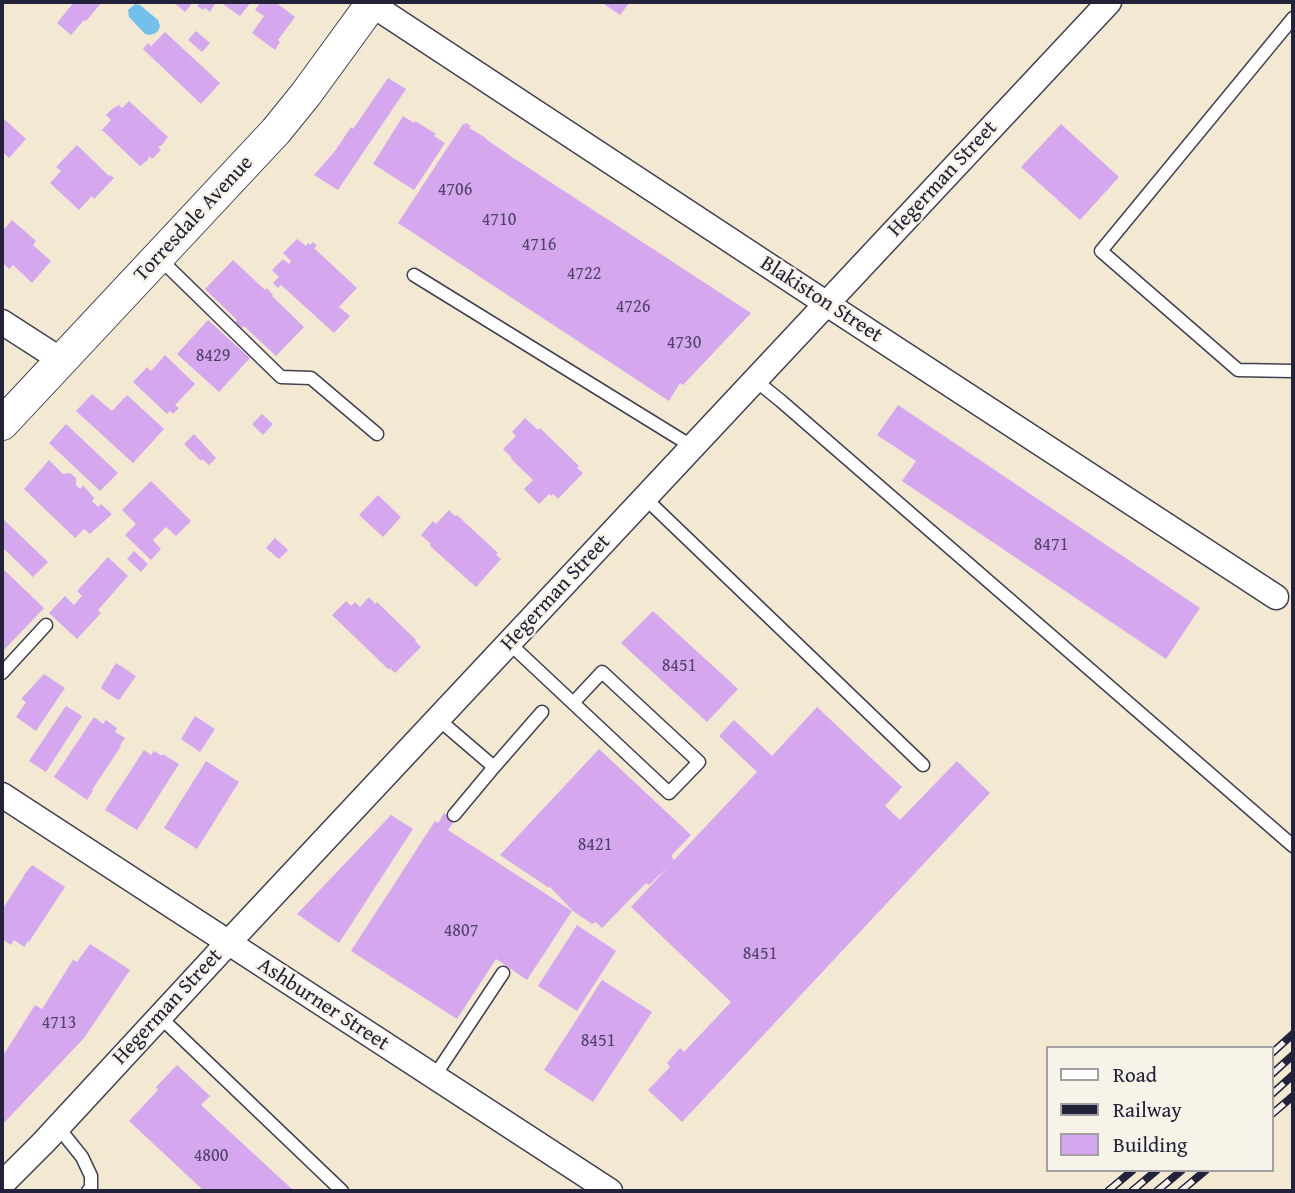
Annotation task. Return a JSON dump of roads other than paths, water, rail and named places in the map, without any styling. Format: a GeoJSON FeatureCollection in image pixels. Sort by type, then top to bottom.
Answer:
{"type":"FeatureCollection","features":[{"type":"Feature","properties":{"kind":"street","name":"Blakiston Street"},"geometry":{"type":"LineString","coordinates":[[370,2],[1276,597]]}},
{"type":"Feature","properties":{"kind":"street","name":"Torresdale Avenue"},"geometry":{"type":"LineString","coordinates":[[2,424],[284,122],[370,2]]}},
{"type":"Feature","properties":{"kind":"street","name":"Hegerman Street"},"geometry":{"type":"LineString","coordinates":[[2,1184],[1109,2]]}},
{"type":"Feature","properties":{"kind":"street"},"geometry":{"type":"LineString","coordinates":[[2,322],[61,360]]}},
{"type":"Feature","properties":{"kind":"street","name":"Ashburner Street"},"geometry":{"type":"LineString","coordinates":[[2,795],[610,1191]]}},
{"type":"Feature","properties":{"kind":"lane"},"geometry":{"type":"LineString","coordinates":[[1293,18],[1101,251],[1238,370],[1293,371]]}},
{"type":"Feature","properties":{"kind":"lane"},"geometry":{"type":"LineString","coordinates":[[158,257],[281,377],[311,378],[377,434]]}},
{"type":"Feature","properties":{"kind":"lane"},"geometry":{"type":"LineString","coordinates":[[414,275],[693,447]]}},
{"type":"Feature","properties":{"kind":"lane"},"geometry":{"type":"LineString","coordinates":[[755,380],[1293,846]]}},
{"type":"Feature","properties":{"kind":"lane"},"geometry":{"type":"LineString","coordinates":[[645,498],[923,765]]}},
{"type":"Feature","properties":{"kind":"lane"},"geometry":{"type":"LineString","coordinates":[[2,673],[46,625]]}},
{"type":"Feature","properties":{"kind":"lane"},"geometry":{"type":"LineString","coordinates":[[509,643],[573,703],[669,793],[699,762],[602,672],[573,703]]}},
{"type":"Feature","properties":{"kind":"lane"},"geometry":{"type":"LineString","coordinates":[[454,814],[542,712]]}},
{"type":"Feature","properties":{"kind":"lane"},"geometry":{"type":"LineString","coordinates":[[438,719],[494,767]]}},
{"type":"Feature","properties":{"kind":"lane"},"geometry":{"type":"LineString","coordinates":[[434,1077],[503,973]]}},
{"type":"Feature","properties":{"kind":"lane"},"geometry":{"type":"LineString","coordinates":[[160,1017],[342,1191]]}},
{"type":"Feature","properties":{"kind":"lane"},"geometry":{"type":"LineString","coordinates":[[58,1127],[82,1157],[91,1176],[88,1191]]}},
{"type":"Feature","properties":{"kind":"water"},"geometry":{"type":"Polygon","coordinates":[[[135,4],[158,20],[160,26],[154,34],[145,34],[129,17],[128,10],[135,4]]]}},
{"type":"Feature","properties":{"kind":"railway"},"geometry":{"type":"LineString","coordinates":[[1274,1051],[1293,1034]]}},
{"type":"Feature","properties":{"kind":"railway"},"geometry":{"type":"LineString","coordinates":[[1274,1072],[1293,1055]]}},
{"type":"Feature","properties":{"kind":"railway"},"geometry":{"type":"LineString","coordinates":[[1274,1092],[1293,1075]]}},
{"type":"Feature","properties":{"kind":"railway"},"geometry":{"type":"LineString","coordinates":[[1274,1112],[1293,1096]]}},
{"type":"Feature","properties":{"kind":"railway"},"geometry":{"type":"LineString","coordinates":[[1108,1191],[1131,1172]]}},
{"type":"Feature","properties":{"kind":"railway"},"geometry":{"type":"LineString","coordinates":[[1132,1191],[1155,1172]]}},
{"type":"Feature","properties":{"kind":"railway"},"geometry":{"type":"LineString","coordinates":[[1157,1191],[1180,1172]]}},
{"type":"Feature","properties":{"kind":"railway"},"geometry":{"type":"LineString","coordinates":[[1181,1191],[1204,1172]]}}]}
